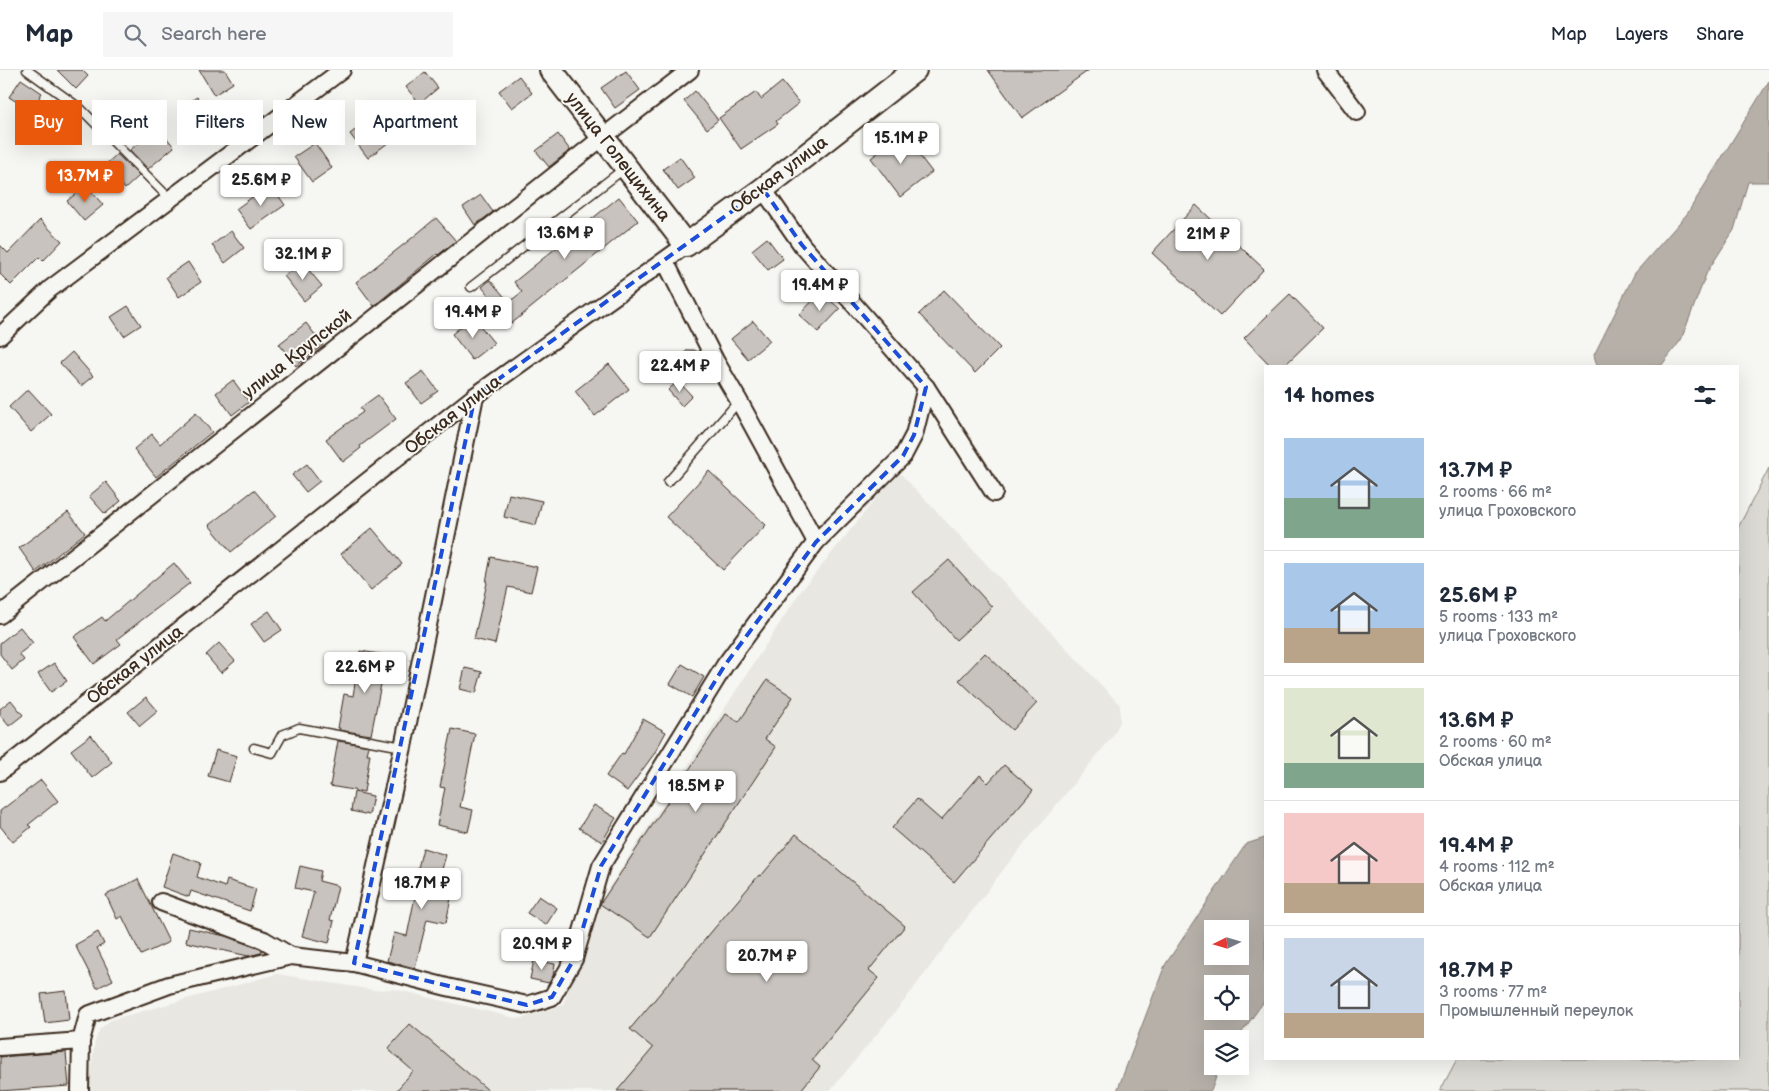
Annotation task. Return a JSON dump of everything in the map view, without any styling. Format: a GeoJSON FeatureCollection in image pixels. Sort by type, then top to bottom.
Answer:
{"type":"FeatureCollection","features":[{"type":"Feature","properties":{"kind":"street"},"geometry":{"type":"LineString","coordinates":[[0,336],[50,290],[342,70]]}},
{"type":"Feature","properties":{"kind":"street","name":"улица Голещихина"},"geometry":{"type":"LineString","coordinates":[[551,70],[686,245]]}},
{"type":"Feature","properties":{"kind":"street","name":"улица Крупской"},"geometry":{"type":"LineString","coordinates":[[0,615],[690,70]]}},
{"type":"Feature","properties":{"kind":"street","name":"Обская улица"},"geometry":{"type":"LineString","coordinates":[[0,772],[475,396],[764,189],[915,70]]}},
{"type":"Feature","properties":{"kind":"street"},"geometry":{"type":"LineString","coordinates":[[1325,70],[1357,112]]}},
{"type":"Feature","properties":{"kind":"street"},"geometry":{"type":"LineString","coordinates":[[764,189],[802,245],[926,387],[994,493]]}},
{"type":"Feature","properties":{"kind":"street"},"geometry":{"type":"LineString","coordinates":[[665,261],[714,360],[739,401],[816,542]]}},
{"type":"Feature","properties":{"kind":"street"},"geometry":{"type":"LineString","coordinates":[[80,1091],[82,1041],[88,1015],[169,985],[291,956],[354,963],[527,1005],[552,997],[574,959],[601,866],[725,665],[816,542],[903,456],[914,435],[926,387]]}},
{"type":"Feature","properties":{"kind":"street"},"geometry":{"type":"LineString","coordinates":[[354,963],[403,747],[475,396]]}},
{"type":"Feature","properties":{"kind":"street"},"geometry":{"type":"LineString","coordinates":[[161,902],[264,940],[291,956]]}},
{"type":"Feature","properties":{"kind":"street"},"geometry":{"type":"LineString","coordinates":[[0,1047],[82,1041]]}},
{"type":"Feature","properties":{"kind":"lane"},"geometry":{"type":"LineString","coordinates":[[27,70],[81,109],[170,199]]}},
{"type":"Feature","properties":{"kind":"lane"},"geometry":{"type":"LineString","coordinates":[[471,287],[626,167]]}},
{"type":"Feature","properties":{"kind":"lane"},"geometry":{"type":"LineString","coordinates":[[668,482],[739,401]]}},
{"type":"Feature","properties":{"kind":"lane"},"geometry":{"type":"LineString","coordinates":[[254,748],[272,753],[282,735],[299,728],[403,747]]}},
{"type":"Feature","properties":{"kind":"highlighted area"},"geometry":{"type":"Polygon","coordinates":[[[763,189],[802,245],[926,387],[914,435],[903,456],[816,542],[725,665],[601,866],[574,959],[552,997],[527,1005],[354,963],[475,396],[763,189]]]}},
{"type":"Feature","properties":{"kind":"shaded area"},"geometry":{"type":"Polygon","coordinates":[[[1769,81],[1769,182],[1748,182],[1734,230],[1707,272],[1681,340],[1662,365],[1597,365],[1594,355],[1635,273],[1687,214],[1769,81]]]}},
{"type":"Feature","properties":{"kind":"shaded area"},"geometry":{"type":"Polygon","coordinates":[[[1769,468],[1769,1091],[1440,1091],[1456,1060],[1739,1060],[1739,526],[1769,468]]]}},
{"type":"Feature","properties":{"kind":"shaded area"},"geometry":{"type":"Polygon","coordinates":[[[898,471],[1120,705],[1120,722],[1113,736],[1006,866],[904,1001],[830,1091],[88,1091],[95,1041],[100,1029],[111,1020],[277,974],[374,990],[394,989],[519,1019],[563,1005],[597,906],[798,595],[898,471]]]}},
{"type":"Feature","properties":{"kind":"shaded area"},"geometry":{"type":"Polygon","coordinates":[[[1264,838],[1264,1001],[1243,1030],[1204,1030],[1204,1075],[1217,1075],[1211,1091],[1117,1091],[1165,965],[1246,844],[1264,838]]]}},
{"type":"Feature","properties":{"kind":"building"},"geometry":{"type":"Polygon","coordinates":[[[57,70],[82,70],[88,76],[76,89],[57,70]]]}},
{"type":"Feature","properties":{"kind":"building"},"geometry":{"type":"Polygon","coordinates":[[[199,70],[225,70],[233,83],[214,95],[199,70]]]}},
{"type":"Feature","properties":{"kind":"building"},"geometry":{"type":"Polygon","coordinates":[[[988,70],[1089,70],[1022,118],[988,70]]]}},
{"type":"Feature","properties":{"kind":"building"},"geometry":{"type":"Polygon","coordinates":[[[626,71],[640,90],[615,108],[601,88],[626,71]]]}},
{"type":"Feature","properties":{"kind":"building"},"geometry":{"type":"Polygon","coordinates":[[[425,72],[438,88],[424,100],[416,100],[406,87],[425,72]]]}},
{"type":"Feature","properties":{"kind":"building"},"geometry":{"type":"Polygon","coordinates":[[[519,76],[532,93],[512,108],[499,91],[519,76]]]}},
{"type":"Feature","properties":{"kind":"building"},"geometry":{"type":"Polygon","coordinates":[[[21,79],[42,93],[38,100],[15,101],[9,97],[21,79]]]}},
{"type":"Feature","properties":{"kind":"building"},"geometry":{"type":"Polygon","coordinates":[[[782,82],[799,103],[776,121],[778,124],[741,149],[719,118],[756,92],[761,99],[782,82]]]}},
{"type":"Feature","properties":{"kind":"building"},"geometry":{"type":"Polygon","coordinates":[[[695,91],[718,120],[707,129],[684,101],[695,91]]]}},
{"type":"Feature","properties":{"kind":"building"},"geometry":{"type":"Polygon","coordinates":[[[355,130],[355,141],[350,134],[355,130]]]}},
{"type":"Feature","properties":{"kind":"building"},"geometry":{"type":"Polygon","coordinates":[[[558,134],[570,150],[549,167],[536,151],[558,134]]]}},
{"type":"Feature","properties":{"kind":"building"},"geometry":{"type":"Polygon","coordinates":[[[903,134],[932,172],[900,197],[871,158],[903,134]]]}},
{"type":"Feature","properties":{"kind":"building"},"geometry":{"type":"Polygon","coordinates":[[[167,138],[174,147],[148,169],[130,150],[136,145],[167,145],[167,138]]]}},
{"type":"Feature","properties":{"kind":"building"},"geometry":{"type":"Polygon","coordinates":[[[312,145],[316,145],[332,168],[312,182],[294,157],[312,145]]]}},
{"type":"Feature","properties":{"kind":"building"},"geometry":{"type":"Polygon","coordinates":[[[358,145],[385,145],[368,158],[358,145]]]}},
{"type":"Feature","properties":{"kind":"building"},"geometry":{"type":"Polygon","coordinates":[[[117,154],[139,176],[125,189],[104,166],[117,154]]]}},
{"type":"Feature","properties":{"kind":"building"},"geometry":{"type":"Polygon","coordinates":[[[680,157],[695,178],[678,190],[663,169],[680,157]]]}},
{"type":"Feature","properties":{"kind":"building"},"geometry":{"type":"Polygon","coordinates":[[[270,184],[285,205],[251,229],[236,209],[270,184]]]}},
{"type":"Feature","properties":{"kind":"building"},"geometry":{"type":"Polygon","coordinates":[[[86,185],[103,205],[84,221],[67,201],[86,185]]]}},
{"type":"Feature","properties":{"kind":"building"},"geometry":{"type":"Polygon","coordinates":[[[481,195],[493,212],[475,225],[463,207],[481,195]]]}},
{"type":"Feature","properties":{"kind":"building"},"geometry":{"type":"Polygon","coordinates":[[[619,197],[638,221],[511,324],[482,287],[490,280],[509,302],[522,292],[514,282],[619,197]]]}},
{"type":"Feature","properties":{"kind":"building"},"geometry":{"type":"Polygon","coordinates":[[[1196,205],[1264,269],[1220,316],[1152,253],[1196,205]]]}},
{"type":"Feature","properties":{"kind":"building"},"geometry":{"type":"Polygon","coordinates":[[[436,218],[456,241],[437,254],[374,306],[356,282],[436,218]]]}},
{"type":"Feature","properties":{"kind":"building"},"geometry":{"type":"Polygon","coordinates":[[[40,220],[62,241],[43,261],[39,257],[11,285],[0,274],[0,245],[8,253],[40,220]]]}},
{"type":"Feature","properties":{"kind":"building"},"geometry":{"type":"Polygon","coordinates":[[[231,231],[244,248],[225,263],[212,245],[231,231]]]}},
{"type":"Feature","properties":{"kind":"building"},"geometry":{"type":"Polygon","coordinates":[[[767,238],[783,259],[768,270],[752,250],[767,238]]]}},
{"type":"Feature","properties":{"kind":"building"},"geometry":{"type":"Polygon","coordinates":[[[188,262],[201,282],[179,297],[166,277],[188,262]]]}},
{"type":"Feature","properties":{"kind":"building"},"geometry":{"type":"Polygon","coordinates":[[[302,262],[322,286],[304,301],[284,276],[302,262]]]}},
{"type":"Feature","properties":{"kind":"building"},"geometry":{"type":"Polygon","coordinates":[[[944,290],[1000,348],[975,373],[919,314],[944,290]]]}},
{"type":"Feature","properties":{"kind":"building"},"geometry":{"type":"Polygon","coordinates":[[[821,292],[840,309],[818,332],[799,315],[821,292]]]}},
{"type":"Feature","properties":{"kind":"building"},"geometry":{"type":"Polygon","coordinates":[[[1290,294],[1323,328],[1285,365],[1270,365],[1244,338],[1290,294]]]}},
{"type":"Feature","properties":{"kind":"building"},"geometry":{"type":"Polygon","coordinates":[[[128,306],[141,325],[124,336],[111,317],[128,306]]]}},
{"type":"Feature","properties":{"kind":"building"},"geometry":{"type":"Polygon","coordinates":[[[473,317],[494,343],[472,360],[452,334],[473,317]]]}},
{"type":"Feature","properties":{"kind":"building"},"geometry":{"type":"Polygon","coordinates":[[[753,321],[770,341],[748,359],[731,339],[753,321]]]}},
{"type":"Feature","properties":{"kind":"building"},"geometry":{"type":"Polygon","coordinates":[[[306,323],[323,345],[296,366],[279,344],[306,323]]]}},
{"type":"Feature","properties":{"kind":"building"},"geometry":{"type":"Polygon","coordinates":[[[688,350],[700,353],[704,361],[704,366],[696,373],[684,374],[680,363],[684,353],[688,350]]]}},
{"type":"Feature","properties":{"kind":"building"},"geometry":{"type":"Polygon","coordinates":[[[72,352],[93,376],[81,386],[60,363],[72,352]]]}},
{"type":"Feature","properties":{"kind":"building"},"geometry":{"type":"Polygon","coordinates":[[[609,364],[629,389],[595,416],[575,391],[609,364]]]}},
{"type":"Feature","properties":{"kind":"building"},"geometry":{"type":"Polygon","coordinates":[[[423,371],[438,391],[421,403],[406,383],[423,371]]]}},
{"type":"Feature","properties":{"kind":"building"},"geometry":{"type":"Polygon","coordinates":[[[233,380],[249,402],[232,415],[216,393],[233,380]]]}},
{"type":"Feature","properties":{"kind":"building"},"geometry":{"type":"Polygon","coordinates":[[[678,381],[692,396],[682,406],[668,390],[678,381]]]}},
{"type":"Feature","properties":{"kind":"building"},"geometry":{"type":"Polygon","coordinates":[[[28,389],[51,414],[31,432],[9,407],[28,389]]]}},
{"type":"Feature","properties":{"kind":"building"},"geometry":{"type":"Polygon","coordinates":[[[378,395],[396,419],[360,446],[361,448],[343,462],[326,439],[363,412],[360,408],[378,395]]]}},
{"type":"Feature","properties":{"kind":"building"},"geometry":{"type":"Polygon","coordinates":[[[196,413],[212,432],[156,477],[134,449],[152,434],[160,444],[196,413]]]}},
{"type":"Feature","properties":{"kind":"building"},"geometry":{"type":"Polygon","coordinates":[[[307,464],[320,481],[306,492],[292,475],[307,464]]]}},
{"type":"Feature","properties":{"kind":"building"},"geometry":{"type":"Polygon","coordinates":[[[709,471],[766,525],[723,570],[666,517],[709,471]]]}},
{"type":"Feature","properties":{"kind":"building"},"geometry":{"type":"Polygon","coordinates":[[[106,482],[121,501],[105,514],[89,496],[106,482]]]}},
{"type":"Feature","properties":{"kind":"building"},"geometry":{"type":"Polygon","coordinates":[[[254,490],[276,516],[231,552],[209,525],[254,490]]]}},
{"type":"Feature","properties":{"kind":"building"},"geometry":{"type":"Polygon","coordinates":[[[509,494],[542,501],[536,525],[504,517],[509,494]]]}},
{"type":"Feature","properties":{"kind":"building"},"geometry":{"type":"Polygon","coordinates":[[[68,512],[85,533],[36,572],[19,548],[68,512]]]}},
{"type":"Feature","properties":{"kind":"building"},"geometry":{"type":"Polygon","coordinates":[[[372,528],[402,564],[371,590],[341,554],[372,528]]]}},
{"type":"Feature","properties":{"kind":"building"},"geometry":{"type":"Polygon","coordinates":[[[491,557],[537,567],[531,592],[508,587],[495,644],[474,639],[491,557]]]}},
{"type":"Feature","properties":{"kind":"building"},"geometry":{"type":"Polygon","coordinates":[[[949,560],[992,607],[956,640],[913,592],[949,560]]]}},
{"type":"Feature","properties":{"kind":"building"},"geometry":{"type":"Polygon","coordinates":[[[174,563],[190,583],[117,639],[121,644],[94,664],[74,637],[102,617],[105,621],[174,563]]]}},
{"type":"Feature","properties":{"kind":"building"},"geometry":{"type":"Polygon","coordinates":[[[269,611],[282,630],[264,642],[251,624],[269,611]]]}},
{"type":"Feature","properties":{"kind":"building"},"geometry":{"type":"Polygon","coordinates":[[[20,627],[33,643],[19,654],[24,660],[12,670],[0,654],[0,643],[20,627]]]}},
{"type":"Feature","properties":{"kind":"building"},"geometry":{"type":"Polygon","coordinates":[[[219,643],[235,661],[221,673],[206,655],[219,643]]]}},
{"type":"Feature","properties":{"kind":"building"},"geometry":{"type":"Polygon","coordinates":[[[360,651],[392,656],[389,680],[382,679],[371,735],[339,730],[340,728],[338,728],[344,694],[353,696],[360,651]]]}},
{"type":"Feature","properties":{"kind":"building"},"geometry":{"type":"Polygon","coordinates":[[[985,653],[1037,703],[1012,730],[959,680],[985,653]]]}},
{"type":"Feature","properties":{"kind":"building"},"geometry":{"type":"Polygon","coordinates":[[[54,663],[67,681],[51,692],[38,674],[54,663]]]}},
{"type":"Feature","properties":{"kind":"building"},"geometry":{"type":"Polygon","coordinates":[[[682,664],[704,677],[692,697],[670,684],[682,664]]]}},
{"type":"Feature","properties":{"kind":"building"},"geometry":{"type":"Polygon","coordinates":[[[465,668],[482,672],[476,693],[460,689],[465,668]]]}},
{"type":"Feature","properties":{"kind":"building"},"geometry":{"type":"Polygon","coordinates":[[[767,680],[793,697],[765,739],[776,747],[650,937],[600,904],[726,714],[739,722],[767,680]]]}},
{"type":"Feature","properties":{"kind":"building"},"geometry":{"type":"Polygon","coordinates":[[[146,697],[158,711],[140,726],[128,712],[146,697]]]}},
{"type":"Feature","properties":{"kind":"building"},"geometry":{"type":"Polygon","coordinates":[[[11,700],[23,715],[9,726],[0,715],[0,709],[11,700]]]}},
{"type":"Feature","properties":{"kind":"building"},"geometry":{"type":"Polygon","coordinates":[[[643,719],[666,732],[654,754],[627,791],[606,776],[622,753],[624,754],[643,719]]]}},
{"type":"Feature","properties":{"kind":"building"},"geometry":{"type":"Polygon","coordinates":[[[452,729],[475,734],[460,807],[473,810],[468,832],[437,825],[445,788],[440,787],[452,729]]]}},
{"type":"Feature","properties":{"kind":"building"},"geometry":{"type":"Polygon","coordinates":[[[91,735],[112,762],[92,778],[71,750],[91,735]]]}},
{"type":"Feature","properties":{"kind":"building"},"geometry":{"type":"Polygon","coordinates":[[[338,741],[369,746],[367,754],[370,754],[364,792],[330,786],[338,741]]]}},
{"type":"Feature","properties":{"kind":"building"},"geometry":{"type":"Polygon","coordinates":[[[216,750],[237,756],[229,782],[208,776],[216,750]]]}},
{"type":"Feature","properties":{"kind":"building"},"geometry":{"type":"Polygon","coordinates":[[[1004,765],[1033,790],[954,882],[892,828],[917,799],[941,820],[980,775],[988,783],[1004,765]]]}},
{"type":"Feature","properties":{"kind":"building"},"geometry":{"type":"Polygon","coordinates":[[[41,780],[58,801],[28,825],[31,827],[13,842],[0,826],[0,811],[41,780]]]}},
{"type":"Feature","properties":{"kind":"building"},"geometry":{"type":"Polygon","coordinates":[[[354,792],[373,796],[369,815],[351,811],[354,792]]]}},
{"type":"Feature","properties":{"kind":"building"},"geometry":{"type":"Polygon","coordinates":[[[594,805],[616,818],[602,842],[579,828],[594,805]]]}},
{"type":"Feature","properties":{"kind":"building"},"geometry":{"type":"Polygon","coordinates":[[[796,834],[905,926],[869,970],[879,978],[812,1060],[820,1067],[800,1091],[617,1091],[653,1048],[630,1029],[759,875],[761,876],[796,834]]]}},
{"type":"Feature","properties":{"kind":"building"},"geometry":{"type":"Polygon","coordinates":[[[423,848],[446,855],[435,894],[451,898],[446,923],[427,919],[415,968],[387,961],[394,933],[407,936],[419,877],[416,876],[423,848]]]}},
{"type":"Feature","properties":{"kind":"building"},"geometry":{"type":"Polygon","coordinates":[[[173,853],[201,863],[197,877],[225,887],[227,880],[256,889],[250,911],[191,891],[189,897],[162,887],[173,853]]]}},
{"type":"Feature","properties":{"kind":"building"},"geometry":{"type":"Polygon","coordinates":[[[300,866],[321,871],[319,881],[338,886],[330,920],[334,921],[329,943],[302,936],[314,892],[295,888],[300,866]]]}},
{"type":"Feature","properties":{"kind":"building"},"geometry":{"type":"Polygon","coordinates":[[[138,879],[169,942],[141,955],[122,916],[117,919],[106,895],[138,879]]]}},
{"type":"Feature","properties":{"kind":"building"},"geometry":{"type":"Polygon","coordinates":[[[539,896],[557,908],[546,925],[527,913],[539,896]]]}},
{"type":"Feature","properties":{"kind":"building"},"geometry":{"type":"Polygon","coordinates":[[[189,928],[225,936],[262,950],[261,953],[248,956],[186,942],[189,928]]]}},
{"type":"Feature","properties":{"kind":"building"},"geometry":{"type":"Polygon","coordinates":[[[98,932],[104,944],[97,948],[113,980],[97,988],[75,945],[98,932]]]}},
{"type":"Feature","properties":{"kind":"building"},"geometry":{"type":"Polygon","coordinates":[[[534,960],[555,964],[553,976],[549,983],[530,979],[534,960]]]}},
{"type":"Feature","properties":{"kind":"building"},"geometry":{"type":"Polygon","coordinates":[[[66,991],[69,1020],[45,1023],[41,994],[66,991]]]}},
{"type":"Feature","properties":{"kind":"building"},"geometry":{"type":"Polygon","coordinates":[[[410,1024],[489,1091],[396,1091],[413,1071],[388,1049],[410,1024]]]}},
{"type":"Feature","properties":{"kind":"building"},"geometry":{"type":"Polygon","coordinates":[[[66,1052],[69,1086],[0,1091],[0,1057],[66,1052]]]}}]}
